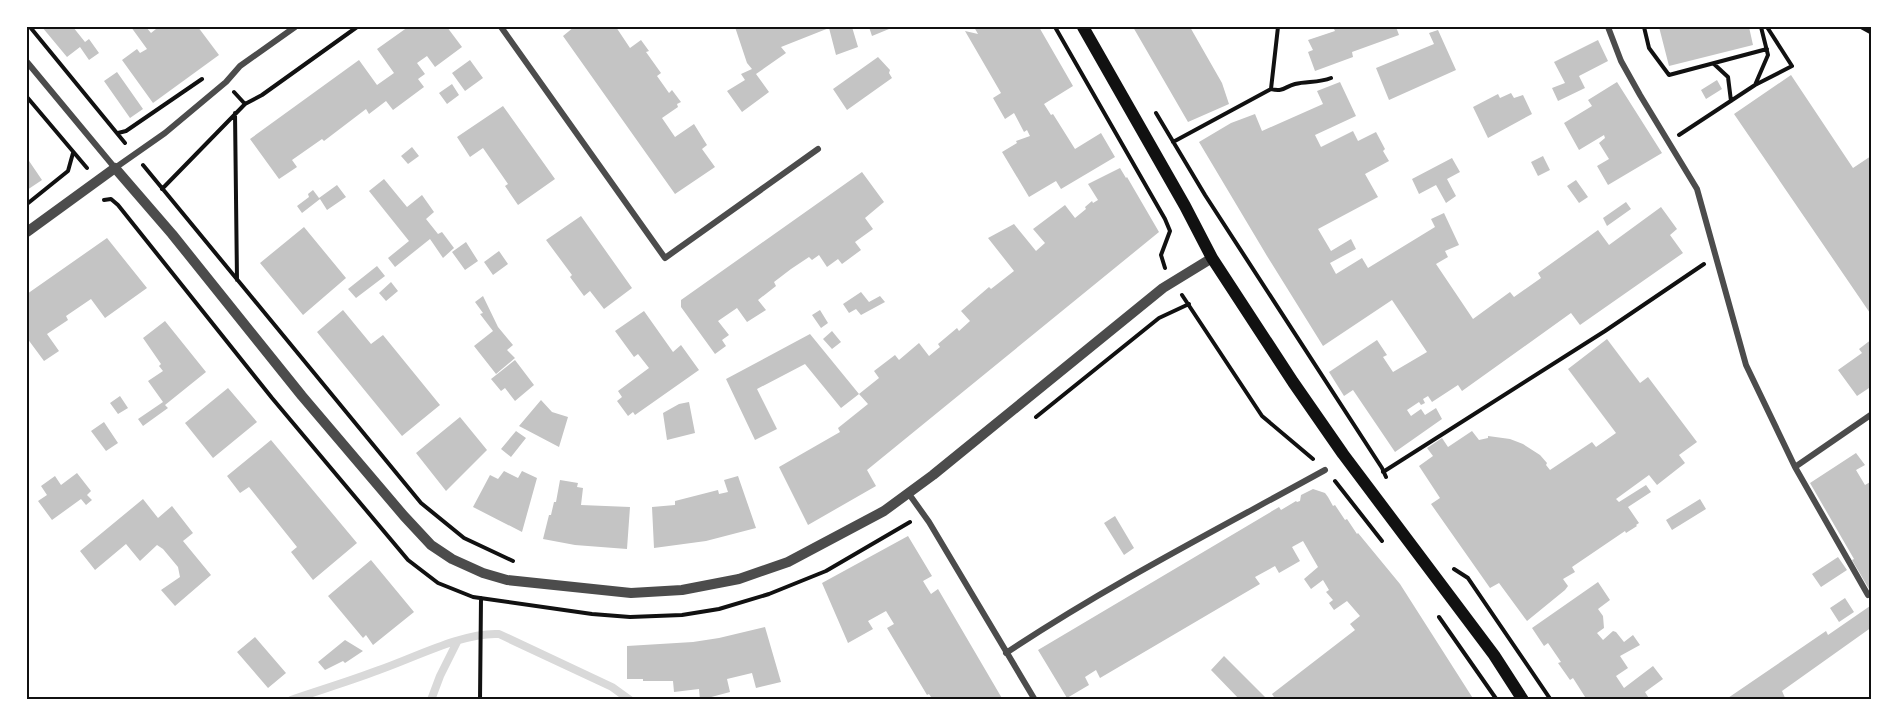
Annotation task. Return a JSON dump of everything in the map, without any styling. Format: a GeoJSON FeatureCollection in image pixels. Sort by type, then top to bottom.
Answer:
{"type":"FeatureCollection","features":[{"type":"Feature","properties":{"kind":"main road"},"geometry":{"type":"LineString","coordinates":[[1083,27],[1212,258],[1293,382],[1494,655],[1523,700]]}},
{"type":"Feature","properties":{"kind":"street"},"geometry":{"type":"LineString","coordinates":[[27,232],[165,133],[226,82],[240,66],[295,27]]}},
{"type":"Feature","properties":{"kind":"street"},"geometry":{"type":"LineString","coordinates":[[501,27],[665,258],[818,149]]}},
{"type":"Feature","properties":{"kind":"street"},"geometry":{"type":"LineString","coordinates":[[1608,27],[1621,61],[1697,189],[1746,365],[1795,467],[1868,596]]}},
{"type":"Feature","properties":{"kind":"street"},"geometry":{"type":"LineString","coordinates":[[27,62],[172,234],[302,396],[431,545],[452,559],[483,573],[517,581],[631,592],[682,590],[739,579],[788,562],[884,511],[909,494],[1162,288],[1212,258]]}},
{"type":"Feature","properties":{"kind":"street"},"geometry":{"type":"LineString","coordinates":[[1795,467],[1872,414]]}},
{"type":"Feature","properties":{"kind":"street"},"geometry":{"type":"LineString","coordinates":[[1006,653],[1098,596],[1325,470]]}},
{"type":"Feature","properties":{"kind":"street"},"geometry":{"type":"LineString","coordinates":[[909,494],[929,522],[1035,700]]}},
{"type":"Feature","properties":{"kind":"path"},"geometry":{"type":"LineString","coordinates":[[30,27],[117,133],[126,131],[209,74]]}},
{"type":"Feature","properties":{"kind":"path"},"geometry":{"type":"LineString","coordinates":[[156,193],[245,104],[262,95],[357,27]]}},
{"type":"Feature","properties":{"kind":"path"},"geometry":{"type":"LineString","coordinates":[[1055,27],[1165,219],[1170,231],[1161,255],[1165,268]]}},
{"type":"Feature","properties":{"kind":"path"},"geometry":{"type":"LineString","coordinates":[[1271,89],[1278,27]]}},
{"type":"Feature","properties":{"kind":"path"},"geometry":{"type":"LineString","coordinates":[[1644,27],[1649,48],[1669,75],[1767,49]]}},
{"type":"Feature","properties":{"kind":"path"},"geometry":{"type":"LineString","coordinates":[[1755,85],[1768,55],[1761,27]]}},
{"type":"Feature","properties":{"kind":"path"},"geometry":{"type":"LineString","coordinates":[[1669,141],[1755,85],[1792,66],[1767,27]]}},
{"type":"Feature","properties":{"kind":"path"},"geometry":{"type":"LineString","coordinates":[[1861,27],[1872,33]]}},
{"type":"Feature","properties":{"kind":"path"},"geometry":{"type":"LineString","coordinates":[[1713,64],[1728,77],[1731,101]]}},
{"type":"Feature","properties":{"kind":"path"},"geometry":{"type":"LineString","coordinates":[[1331,78],[1319,82],[1295,84],[1280,91],[1271,89],[1173,142],[1384,472],[1387,481]]}},
{"type":"Feature","properties":{"kind":"path"},"geometry":{"type":"LineString","coordinates":[[236,95],[245,104]]}},
{"type":"Feature","properties":{"kind":"path"},"geometry":{"type":"LineString","coordinates":[[27,97],[82,162]]}},
{"type":"Feature","properties":{"kind":"path"},"geometry":{"type":"LineString","coordinates":[[235,113],[237,280]]}},
{"type":"Feature","properties":{"kind":"path"},"geometry":{"type":"LineString","coordinates":[[27,204],[68,171],[73,152]]}},
{"type":"Feature","properties":{"kind":"path"},"geometry":{"type":"LineString","coordinates":[[149,173],[421,503],[464,538],[515,562]]}},
{"type":"Feature","properties":{"kind":"path"},"geometry":{"type":"LineString","coordinates":[[108,193],[272,399],[408,560],[438,583],[463,594],[592,614],[630,617],[682,615],[719,609],[797,584],[826,571],[908,524]]}},
{"type":"Feature","properties":{"kind":"path"},"geometry":{"type":"LineString","coordinates":[[99,202],[111,199],[118,205]]}},
{"type":"Feature","properties":{"kind":"path"},"geometry":{"type":"LineString","coordinates":[[1367,483],[1605,331],[1715,257]]}},
{"type":"Feature","properties":{"kind":"path"},"geometry":{"type":"LineString","coordinates":[[1030,422],[1159,318],[1189,304],[1262,416],[1325,470],[1386,545]]}},
{"type":"Feature","properties":{"kind":"path"},"geometry":{"type":"LineString","coordinates":[[480,700],[481,598]]}},
{"type":"Feature","properties":{"kind":"path"},"geometry":{"type":"LineString","coordinates":[[1438,615],[1497,700]]}},
{"type":"Feature","properties":{"kind":"building"},"geometry":{"type":"Polygon","coordinates":[[[42,27],[73,27],[85,42],[89,39],[99,53],[89,60],[80,47],[67,57],[42,27]]]}},
{"type":"Feature","properties":{"kind":"building"},"geometry":{"type":"Polygon","coordinates":[[[131,27],[146,27],[151,33],[156,29],[155,27],[198,27],[219,55],[153,103],[122,60],[137,49],[140,53],[147,49],[131,27]]]}},
{"type":"Feature","properties":{"kind":"building"},"geometry":{"type":"Polygon","coordinates":[[[408,27],[447,27],[462,47],[435,67],[427,56],[417,63],[425,74],[418,79],[424,87],[393,110],[386,101],[369,114],[366,109],[324,141],[322,139],[292,160],[297,167],[279,179],[250,139],[359,60],[377,85],[394,73],[377,49],[408,27]]]}},
{"type":"Feature","properties":{"kind":"building"},"geometry":{"type":"Polygon","coordinates":[[[574,27],[616,27],[630,48],[641,40],[649,51],[646,52],[661,73],[657,76],[669,93],[672,90],[681,102],[677,104],[678,107],[662,118],[675,137],[694,124],[707,145],[702,149],[715,167],[675,194],[563,36],[574,27]]]}},
{"type":"Feature","properties":{"kind":"building"},"geometry":{"type":"Polygon","coordinates":[[[735,27],[852,27],[858,47],[836,55],[829,28],[781,47],[786,53],[756,74],[769,92],[742,112],[727,91],[745,80],[741,74],[752,69],[747,63],[735,27]]]}},
{"type":"Feature","properties":{"kind":"building"},"geometry":{"type":"Polygon","coordinates":[[[869,27],[889,27],[889,29],[872,36],[869,27]]]}},
{"type":"Feature","properties":{"kind":"building"},"geometry":{"type":"Polygon","coordinates":[[[974,27],[1039,27],[1073,86],[1044,104],[1075,149],[1101,133],[1115,157],[1061,189],[1056,181],[1029,197],[1002,152],[1017,143],[1016,141],[1030,136],[1027,130],[1024,132],[1014,113],[1005,119],[993,98],[1001,93],[965,31],[978,34],[974,27]]]}},
{"type":"Feature","properties":{"kind":"building"},"geometry":{"type":"Polygon","coordinates":[[[1133,27],[1190,27],[1222,83],[1229,104],[1188,122],[1133,27]]]}},
{"type":"Feature","properties":{"kind":"building"},"geometry":{"type":"Polygon","coordinates":[[[1333,27],[1396,27],[1399,35],[1352,52],[1353,57],[1315,71],[1308,52],[1313,50],[1308,40],[1335,31],[1333,27]]]}},
{"type":"Feature","properties":{"kind":"building"},"geometry":{"type":"Polygon","coordinates":[[[1659,27],[1749,27],[1753,45],[1669,66],[1659,27]]]}},
{"type":"Feature","properties":{"kind":"building"},"geometry":{"type":"Polygon","coordinates":[[[1438,30],[1456,70],[1389,100],[1376,68],[1434,44],[1429,33],[1438,30]]]}},
{"type":"Feature","properties":{"kind":"building"},"geometry":{"type":"Polygon","coordinates":[[[1598,40],[1608,61],[1579,76],[1585,88],[1558,101],[1552,88],[1565,83],[1554,62],[1598,40]]]}},
{"type":"Feature","properties":{"kind":"building"},"geometry":{"type":"Polygon","coordinates":[[[878,57],[890,70],[892,78],[847,110],[833,89],[878,57]]]}},
{"type":"Feature","properties":{"kind":"building"},"geometry":{"type":"Polygon","coordinates":[[[470,60],[483,78],[465,91],[452,73],[470,60]]]}},
{"type":"Feature","properties":{"kind":"building"},"geometry":{"type":"Polygon","coordinates":[[[117,72],[143,109],[130,118],[104,81],[117,72]]]}},
{"type":"Feature","properties":{"kind":"building"},"geometry":{"type":"Polygon","coordinates":[[[1791,75],[1853,168],[1871,156],[1872,158],[1872,316],[1734,114],[1791,75]]]}},
{"type":"Feature","properties":{"kind":"building"},"geometry":{"type":"Polygon","coordinates":[[[1717,80],[1722,89],[1706,99],[1701,90],[1717,80]]]}},
{"type":"Feature","properties":{"kind":"building"},"geometry":{"type":"Polygon","coordinates":[[[1340,82],[1356,116],[1315,135],[1321,147],[1353,131],[1358,141],[1376,132],[1389,161],[1365,174],[1378,197],[1318,229],[1331,251],[1351,239],[1356,249],[1330,263],[1336,274],[1362,258],[1368,268],[1435,227],[1431,219],[1444,213],[1459,245],[1445,251],[1448,257],[1436,264],[1473,319],[1510,292],[1514,297],[1541,278],[1538,273],[1598,230],[1609,245],[1661,207],[1677,229],[1670,235],[1683,253],[1580,325],[1571,313],[1462,391],[1458,385],[1432,402],[1428,396],[1423,399],[1425,403],[1421,405],[1419,402],[1407,410],[1411,416],[1421,409],[1425,415],[1436,408],[1442,419],[1395,452],[1353,390],[1344,396],[1329,372],[1377,340],[1387,355],[1383,357],[1393,372],[1427,352],[1392,300],[1323,346],[1199,142],[1231,123],[1255,114],[1262,131],[1323,104],[1317,91],[1340,82]]]}},
{"type":"Feature","properties":{"kind":"building"},"geometry":{"type":"Polygon","coordinates":[[[1617,82],[1662,153],[1608,185],[1597,166],[1609,159],[1599,143],[1605,138],[1604,135],[1579,150],[1564,123],[1592,106],[1588,100],[1617,82]]]}},
{"type":"Feature","properties":{"kind":"building"},"geometry":{"type":"Polygon","coordinates":[[[452,84],[459,95],[447,104],[439,93],[452,84]]]}},
{"type":"Feature","properties":{"kind":"building"},"geometry":{"type":"Polygon","coordinates":[[[1511,93],[1514,98],[1523,95],[1532,114],[1488,138],[1473,107],[1498,94],[1500,98],[1511,93]]]}},
{"type":"Feature","properties":{"kind":"building"},"geometry":{"type":"Polygon","coordinates":[[[503,106],[555,179],[518,205],[505,186],[508,184],[483,148],[470,157],[457,137],[503,106]]]}},
{"type":"Feature","properties":{"kind":"building"},"geometry":{"type":"Polygon","coordinates":[[[412,147],[419,156],[408,164],[401,156],[412,147]]]}},
{"type":"Feature","properties":{"kind":"building"},"geometry":{"type":"Polygon","coordinates":[[[1543,156],[1550,170],[1538,176],[1531,162],[1543,156]]]}},
{"type":"Feature","properties":{"kind":"building"},"geometry":{"type":"Polygon","coordinates":[[[27,158],[42,180],[27,190],[27,158]]]}},
{"type":"Feature","properties":{"kind":"building"},"geometry":{"type":"Polygon","coordinates":[[[1452,158],[1460,172],[1447,179],[1456,196],[1446,203],[1436,185],[1419,194],[1412,179],[1452,158]]]}},
{"type":"Feature","properties":{"kind":"building"},"geometry":{"type":"Polygon","coordinates":[[[1120,168],[1159,232],[867,470],[876,486],[808,525],[779,467],[840,432],[838,428],[868,404],[859,394],[879,378],[874,371],[895,355],[899,360],[919,343],[929,356],[940,347],[938,344],[957,328],[959,331],[970,321],[961,311],[989,287],[991,289],[1014,271],[988,238],[1014,224],[1036,251],[1045,243],[1033,229],[1065,205],[1075,218],[1092,201],[1093,203],[1098,200],[1088,184],[1120,168]]]}},
{"type":"Feature","properties":{"kind":"building"},"geometry":{"type":"Polygon","coordinates":[[[862,172],[884,202],[865,218],[873,229],[855,242],[861,250],[842,264],[838,259],[827,267],[819,255],[812,260],[809,257],[774,282],[776,286],[758,300],[766,310],[747,322],[737,308],[718,321],[729,335],[722,340],[726,346],[715,354],[681,307],[681,300],[862,172]]]}},
{"type":"Feature","properties":{"kind":"building"},"geometry":{"type":"Polygon","coordinates":[[[384,179],[407,207],[422,195],[434,212],[426,219],[438,234],[442,232],[454,248],[443,258],[430,239],[395,267],[388,258],[409,241],[369,191],[384,179]]]}},
{"type":"Feature","properties":{"kind":"building"},"geometry":{"type":"Polygon","coordinates":[[[1576,180],[1588,197],[1579,203],[1567,186],[1576,180]]]}},
{"type":"Feature","properties":{"kind":"building"},"geometry":{"type":"Polygon","coordinates":[[[337,185],[346,197],[327,210],[320,199],[302,213],[297,206],[309,197],[308,194],[313,190],[319,198],[337,185]]]}},
{"type":"Feature","properties":{"kind":"building"},"geometry":{"type":"Polygon","coordinates":[[[1626,202],[1631,209],[1607,226],[1603,218],[1626,202]]]}},
{"type":"Feature","properties":{"kind":"building"},"geometry":{"type":"Polygon","coordinates":[[[581,216],[632,288],[604,309],[590,291],[584,296],[570,277],[572,275],[546,240],[581,216]]]}},
{"type":"Feature","properties":{"kind":"building"},"geometry":{"type":"Polygon","coordinates":[[[304,227],[346,278],[303,315],[260,263],[304,227]]]}},
{"type":"Feature","properties":{"kind":"building"},"geometry":{"type":"Polygon","coordinates":[[[107,238],[147,288],[105,318],[91,299],[66,316],[68,320],[47,334],[59,351],[44,361],[27,338],[27,294],[107,238]]]}},
{"type":"Feature","properties":{"kind":"building"},"geometry":{"type":"Polygon","coordinates":[[[466,242],[478,261],[465,270],[452,252],[466,242]]]}},
{"type":"Feature","properties":{"kind":"building"},"geometry":{"type":"Polygon","coordinates":[[[499,251],[508,264],[493,275],[484,262],[499,251]]]}},
{"type":"Feature","properties":{"kind":"building"},"geometry":{"type":"Polygon","coordinates":[[[377,266],[385,276],[356,298],[348,289],[377,266]]]}},
{"type":"Feature","properties":{"kind":"building"},"geometry":{"type":"Polygon","coordinates":[[[391,282],[398,291],[386,301],[379,293],[391,282]]]}},
{"type":"Feature","properties":{"kind":"building"},"geometry":{"type":"Polygon","coordinates":[[[861,292],[869,302],[880,296],[885,302],[861,315],[856,309],[849,313],[843,304],[861,292]]]}},
{"type":"Feature","properties":{"kind":"building"},"geometry":{"type":"Polygon","coordinates":[[[483,296],[498,327],[513,345],[507,350],[515,358],[496,374],[474,346],[493,331],[480,314],[483,313],[475,302],[483,296]]]}},
{"type":"Feature","properties":{"kind":"building"},"geometry":{"type":"Polygon","coordinates":[[[343,310],[371,344],[383,335],[440,405],[402,436],[317,332],[343,310]]]}},
{"type":"Feature","properties":{"kind":"building"},"geometry":{"type":"Polygon","coordinates":[[[820,310],[828,323],[821,328],[812,315],[820,310]]]}},
{"type":"Feature","properties":{"kind":"building"},"geometry":{"type":"Polygon","coordinates":[[[644,311],[673,352],[681,345],[699,370],[635,415],[633,412],[628,416],[617,401],[622,397],[618,391],[649,368],[638,354],[634,357],[615,331],[644,311]]]}},
{"type":"Feature","properties":{"kind":"building"},"geometry":{"type":"Polygon","coordinates":[[[165,321],[206,372],[165,405],[168,408],[143,426],[138,419],[163,402],[148,381],[163,371],[159,366],[161,364],[143,338],[165,321]]]}},
{"type":"Feature","properties":{"kind":"building"},"geometry":{"type":"Polygon","coordinates":[[[832,331],[841,342],[832,349],[823,339],[832,331]]]}},
{"type":"Feature","properties":{"kind":"building"},"geometry":{"type":"Polygon","coordinates":[[[810,334],[859,394],[841,408],[805,364],[757,389],[777,429],[755,440],[726,379],[810,334]]]}},
{"type":"Feature","properties":{"kind":"building"},"geometry":{"type":"Polygon","coordinates":[[[1607,339],[1640,383],[1648,377],[1697,442],[1679,455],[1685,463],[1657,485],[1649,475],[1616,499],[1619,502],[1646,485],[1651,492],[1628,507],[1639,523],[1637,526],[1626,533],[1625,531],[1572,567],[1575,572],[1563,579],[1568,586],[1565,590],[1527,621],[1499,583],[1490,588],[1431,504],[1440,498],[1419,466],[1433,456],[1427,448],[1442,438],[1448,447],[1472,431],[1479,440],[1488,438],[1488,436],[1510,439],[1523,444],[1540,455],[1550,470],[1592,442],[1596,447],[1616,433],[1568,369],[1607,339]]]}},
{"type":"Feature","properties":{"kind":"building"},"geometry":{"type":"Polygon","coordinates":[[[1872,339],[1872,386],[1857,396],[1838,370],[1862,353],[1859,349],[1872,339]]]}},
{"type":"Feature","properties":{"kind":"building"},"geometry":{"type":"Polygon","coordinates":[[[515,360],[534,385],[515,401],[505,388],[501,391],[491,379],[515,360]]]}},
{"type":"Feature","properties":{"kind":"building"},"geometry":{"type":"Polygon","coordinates":[[[228,388],[257,422],[213,458],[185,423],[228,388]]]}},
{"type":"Feature","properties":{"kind":"building"},"geometry":{"type":"Polygon","coordinates":[[[120,396],[128,408],[118,414],[110,403],[120,396]]]}},
{"type":"Feature","properties":{"kind":"building"},"geometry":{"type":"Polygon","coordinates":[[[541,400],[552,412],[568,417],[559,447],[519,426],[541,400]]]}},
{"type":"Feature","properties":{"kind":"building"},"geometry":{"type":"Polygon","coordinates":[[[689,402],[695,433],[667,440],[663,413],[679,404],[689,402]]]}},
{"type":"Feature","properties":{"kind":"building"},"geometry":{"type":"Polygon","coordinates":[[[460,417],[487,450],[446,491],[416,453],[460,417]]]}},
{"type":"Feature","properties":{"kind":"building"},"geometry":{"type":"Polygon","coordinates":[[[104,422],[118,443],[106,451],[91,431],[104,422]]]}},
{"type":"Feature","properties":{"kind":"building"},"geometry":{"type":"Polygon","coordinates":[[[516,431],[526,438],[511,457],[501,449],[516,431]]]}},
{"type":"Feature","properties":{"kind":"building"},"geometry":{"type":"Polygon","coordinates":[[[271,440],[357,543],[313,580],[291,552],[297,547],[249,487],[240,493],[227,476],[271,440]]]}},
{"type":"Feature","properties":{"kind":"building"},"geometry":{"type":"Polygon","coordinates":[[[1856,453],[1865,465],[1856,470],[1865,485],[1872,481],[1872,594],[1810,483],[1856,453]]]}},
{"type":"Feature","properties":{"kind":"building"},"geometry":{"type":"Polygon","coordinates":[[[504,471],[518,478],[522,471],[537,478],[522,532],[473,507],[490,475],[498,479],[504,471]]]}},
{"type":"Feature","properties":{"kind":"building"},"geometry":{"type":"Polygon","coordinates":[[[77,473],[91,491],[87,495],[92,500],[86,505],[81,499],[52,520],[38,501],[47,495],[41,486],[55,476],[61,485],[77,473]]]}},
{"type":"Feature","properties":{"kind":"building"},"geometry":{"type":"Polygon","coordinates":[[[738,476],[756,528],[706,541],[654,548],[652,507],[675,505],[675,501],[718,490],[719,494],[728,492],[724,480],[738,476]]]}},
{"type":"Feature","properties":{"kind":"building"},"geometry":{"type":"Polygon","coordinates":[[[560,480],[578,483],[577,487],[583,488],[581,505],[630,507],[627,549],[575,545],[543,539],[549,515],[556,502],[560,480]]]}},
{"type":"Feature","properties":{"kind":"building"},"geometry":{"type":"Polygon","coordinates":[[[1313,489],[1325,493],[1333,506],[1335,505],[1345,520],[1347,519],[1400,584],[1474,700],[1276,700],[1272,694],[1355,630],[1350,624],[1360,616],[1347,601],[1334,610],[1329,603],[1333,600],[1326,592],[1329,590],[1323,580],[1311,589],[1304,579],[1318,567],[1303,541],[1292,547],[1300,561],[1279,573],[1275,566],[1255,577],[1260,584],[1100,678],[1096,670],[1085,677],[1089,685],[1067,698],[1038,650],[1279,507],[1281,510],[1300,501],[1301,495],[1313,489]]]}},
{"type":"Feature","properties":{"kind":"building"},"geometry":{"type":"Polygon","coordinates":[[[143,499],[158,518],[172,506],[193,533],[183,541],[211,575],[175,606],[161,590],[180,577],[178,567],[157,545],[140,561],[126,544],[95,570],[80,551],[143,499]]]}},
{"type":"Feature","properties":{"kind":"building"},"geometry":{"type":"Polygon","coordinates":[[[1700,499],[1706,509],[1672,530],[1666,520],[1700,499]]]}},
{"type":"Feature","properties":{"kind":"building"},"geometry":{"type":"Polygon","coordinates":[[[1115,516],[1134,548],[1124,555],[1104,523],[1115,516]]]}},
{"type":"Feature","properties":{"kind":"building"},"geometry":{"type":"Polygon","coordinates":[[[908,536],[932,576],[923,581],[931,594],[938,589],[1003,700],[933,700],[929,694],[927,695],[887,628],[894,624],[886,611],[868,621],[873,629],[848,643],[822,583],[908,536]]]}},
{"type":"Feature","properties":{"kind":"building"},"geometry":{"type":"Polygon","coordinates":[[[1838,557],[1847,570],[1821,587],[1812,574],[1838,557]]]}},
{"type":"Feature","properties":{"kind":"building"},"geometry":{"type":"Polygon","coordinates":[[[371,560],[414,612],[373,645],[366,635],[363,638],[328,596],[371,560]]]}},
{"type":"Feature","properties":{"kind":"building"},"geometry":{"type":"Polygon","coordinates":[[[1598,582],[1610,600],[1598,609],[1603,616],[1604,628],[1597,633],[1603,640],[1613,631],[1616,632],[1624,642],[1633,635],[1640,645],[1620,656],[1628,668],[1616,676],[1624,688],[1653,666],[1663,679],[1645,692],[1650,700],[1587,700],[1573,678],[1570,680],[1558,663],[1561,662],[1548,643],[1544,646],[1532,628],[1598,582]]]}},
{"type":"Feature","properties":{"kind":"building"},"geometry":{"type":"Polygon","coordinates":[[[1845,598],[1854,612],[1839,622],[1830,608],[1845,598]]]}},
{"type":"Feature","properties":{"kind":"building"},"geometry":{"type":"Polygon","coordinates":[[[1870,606],[1872,627],[1782,691],[1786,700],[1725,700],[1826,631],[1828,635],[1870,606]]]}},
{"type":"Feature","properties":{"kind":"building"},"geometry":{"type":"Polygon","coordinates":[[[765,627],[781,682],[756,688],[752,673],[727,679],[730,692],[700,700],[699,689],[674,692],[673,681],[627,679],[627,646],[693,642],[765,627]]]}},
{"type":"Feature","properties":{"kind":"building"},"geometry":{"type":"Polygon","coordinates":[[[255,637],[286,673],[268,688],[237,652],[255,637]]]}},
{"type":"Feature","properties":{"kind":"building"},"geometry":{"type":"Polygon","coordinates":[[[345,640],[363,651],[345,663],[343,661],[325,670],[318,662],[345,640]]]}},
{"type":"Feature","properties":{"kind":"building"},"geometry":{"type":"Polygon","coordinates":[[[1224,656],[1268,700],[1240,700],[1211,670],[1224,656]]]}},
{"type":"Feature","properties":{"kind":"waterway"},"geometry":{"type":"LineString","coordinates":[[291,700],[454,641],[485,634],[499,634],[612,687],[630,700]]}},
{"type":"Feature","properties":{"kind":"waterway"},"geometry":{"type":"LineString","coordinates":[[431,700],[457,642]]}}]}
